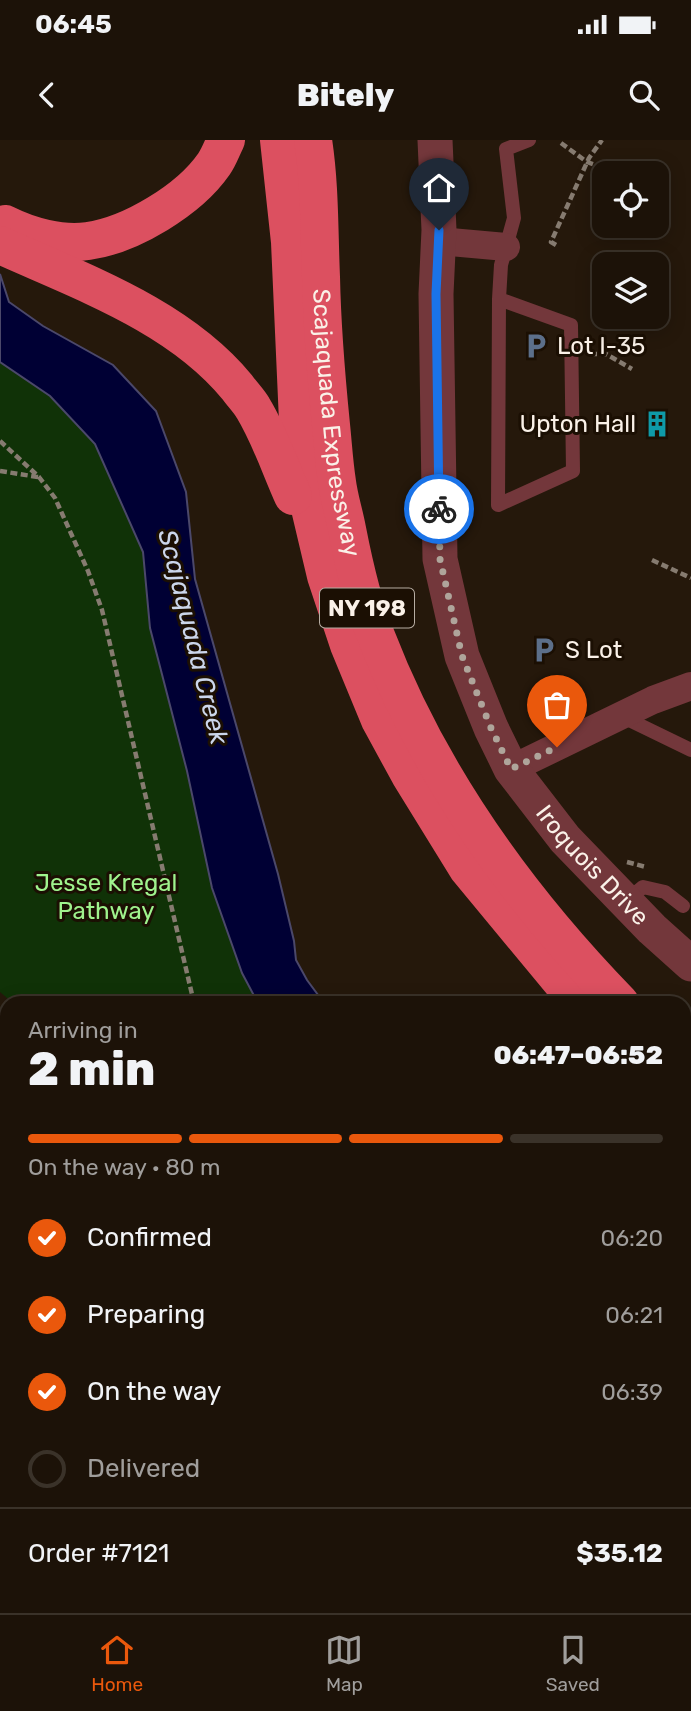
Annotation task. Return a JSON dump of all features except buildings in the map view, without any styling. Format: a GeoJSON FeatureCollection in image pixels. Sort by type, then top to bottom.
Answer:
{"type":"FeatureCollection","features":[{"type":"Feature","properties":{"kind":"highway"},"geometry":{"type":"LineString","coordinates":[[16,240],[86,242],[114,235],[141,223],[170,206],[196,185],[215,164],[226,140]]}},
{"type":"Feature","properties":{"kind":"highway","name":"Scajaquada Expressway"},"geometry":{"type":"LineString","coordinates":[[279,140],[290,242],[300,466],[326,576],[349,645],[380,720],[410,775],[468,869],[573,996]]}},
{"type":"Feature","properties":{"kind":"highway","name":"Scajaquada Expressway"},"geometry":{"type":"LineString","coordinates":[[313,140],[321,237],[323,347],[337,483],[355,570],[375,635],[412,719],[443,774],[482,834],[545,921],[614,996]]}},
{"type":"Feature","properties":{"kind":"highway"},"geometry":{"type":"LineString","coordinates":[[16,240],[170,328],[198,347],[229,377],[252,407],[267,435],[326,576]]}},
{"type":"Feature","properties":{"kind":"street","name":"Iroquois Drive"},"geometry":{"type":"LineString","coordinates":[[435,140],[439,240],[436,294],[440,559],[462,656],[511,769],[565,839],[652,929],[691,964]]}},
{"type":"Feature","properties":{"kind":"street"},"geometry":{"type":"LineString","coordinates":[[439,240],[506,247]]}},
{"type":"Feature","properties":{"kind":"street"},"geometry":{"type":"LineString","coordinates":[[511,769],[653,700],[691,686]]}},
{"type":"Feature","properties":{"kind":"lane"},"geometry":{"type":"LineString","coordinates":[[499,299],[571,325],[573,471],[498,505],[499,299],[501,265],[514,218],[506,149],[529,140]]}},
{"type":"Feature","properties":{"kind":"lane"},"geometry":{"type":"LineString","coordinates":[[621,716],[691,750]]}},
{"type":"Feature","properties":{"kind":"lane"},"geometry":{"type":"LineString","coordinates":[[626,901],[643,887],[665,892],[683,906]]}},
{"type":"Feature","properties":{"kind":"path"},"geometry":{"type":"LineString","coordinates":[[556,245],[551,242],[587,162],[602,140]]}},
{"type":"Feature","properties":{"kind":"path"},"geometry":{"type":"LineString","coordinates":[[561,143],[592,164]]}},
{"type":"Feature","properties":{"kind":"path"},"geometry":{"type":"LineString","coordinates":[[579,181],[586,184]]}},
{"type":"Feature","properties":{"kind":"path"},"geometry":{"type":"LineString","coordinates":[[606,354],[632,369]]}},
{"type":"Feature","properties":{"kind":"path"},"geometry":{"type":"LineString","coordinates":[[0,441],[38,477],[55,498],[88,571],[102,610],[192,996]]}},
{"type":"Feature","properties":{"kind":"path"},"geometry":{"type":"LineString","coordinates":[[0,471],[38,477]]}},
{"type":"Feature","properties":{"kind":"path"},"geometry":{"type":"LineString","coordinates":[[652,560],[691,578]]}},
{"type":"Feature","properties":{"kind":"green space","name":"Jesse Kregal Pathway"},"geometry":{"type":"Polygon","coordinates":[[[0,362],[50,396],[95,444],[143,552],[150,628],[187,771],[212,888],[242,973],[254,996],[5,996],[0,992],[0,362]]]}},
{"type":"Feature","properties":{"kind":"water","name":"Scajaquada Creek"},"geometry":{"type":"Polygon","coordinates":[[[0,274],[9,302],[43,326],[113,365],[156,411],[186,492],[195,579],[278,874],[296,960],[319,996],[254,996],[242,973],[212,888],[187,771],[150,628],[143,552],[95,444],[50,396],[0,362],[0,274]]]}},
{"type":"Feature","properties":{"kind":"way so far"},"geometry":{"type":"LineString","coordinates":[[439,509],[440,559],[462,656],[511,769],[557,747]]}},
{"type":"Feature","properties":{"kind":"place","name":"Lot I-35"},"geometry":{"type":"Point","coordinates":[536,346]}},
{"type":"Feature","properties":{"kind":"place","name":"Upton Hall"},"geometry":{"type":"Point","coordinates":[657,424]}},
{"type":"Feature","properties":{"kind":"place","name":"S Lot"},"geometry":{"type":"Point","coordinates":[544,650]}},
{"type":"Feature","properties":{"kind":"route"},"geometry":{"type":"LineString","coordinates":[[439,230],[436,294],[439,509]]}}]}
